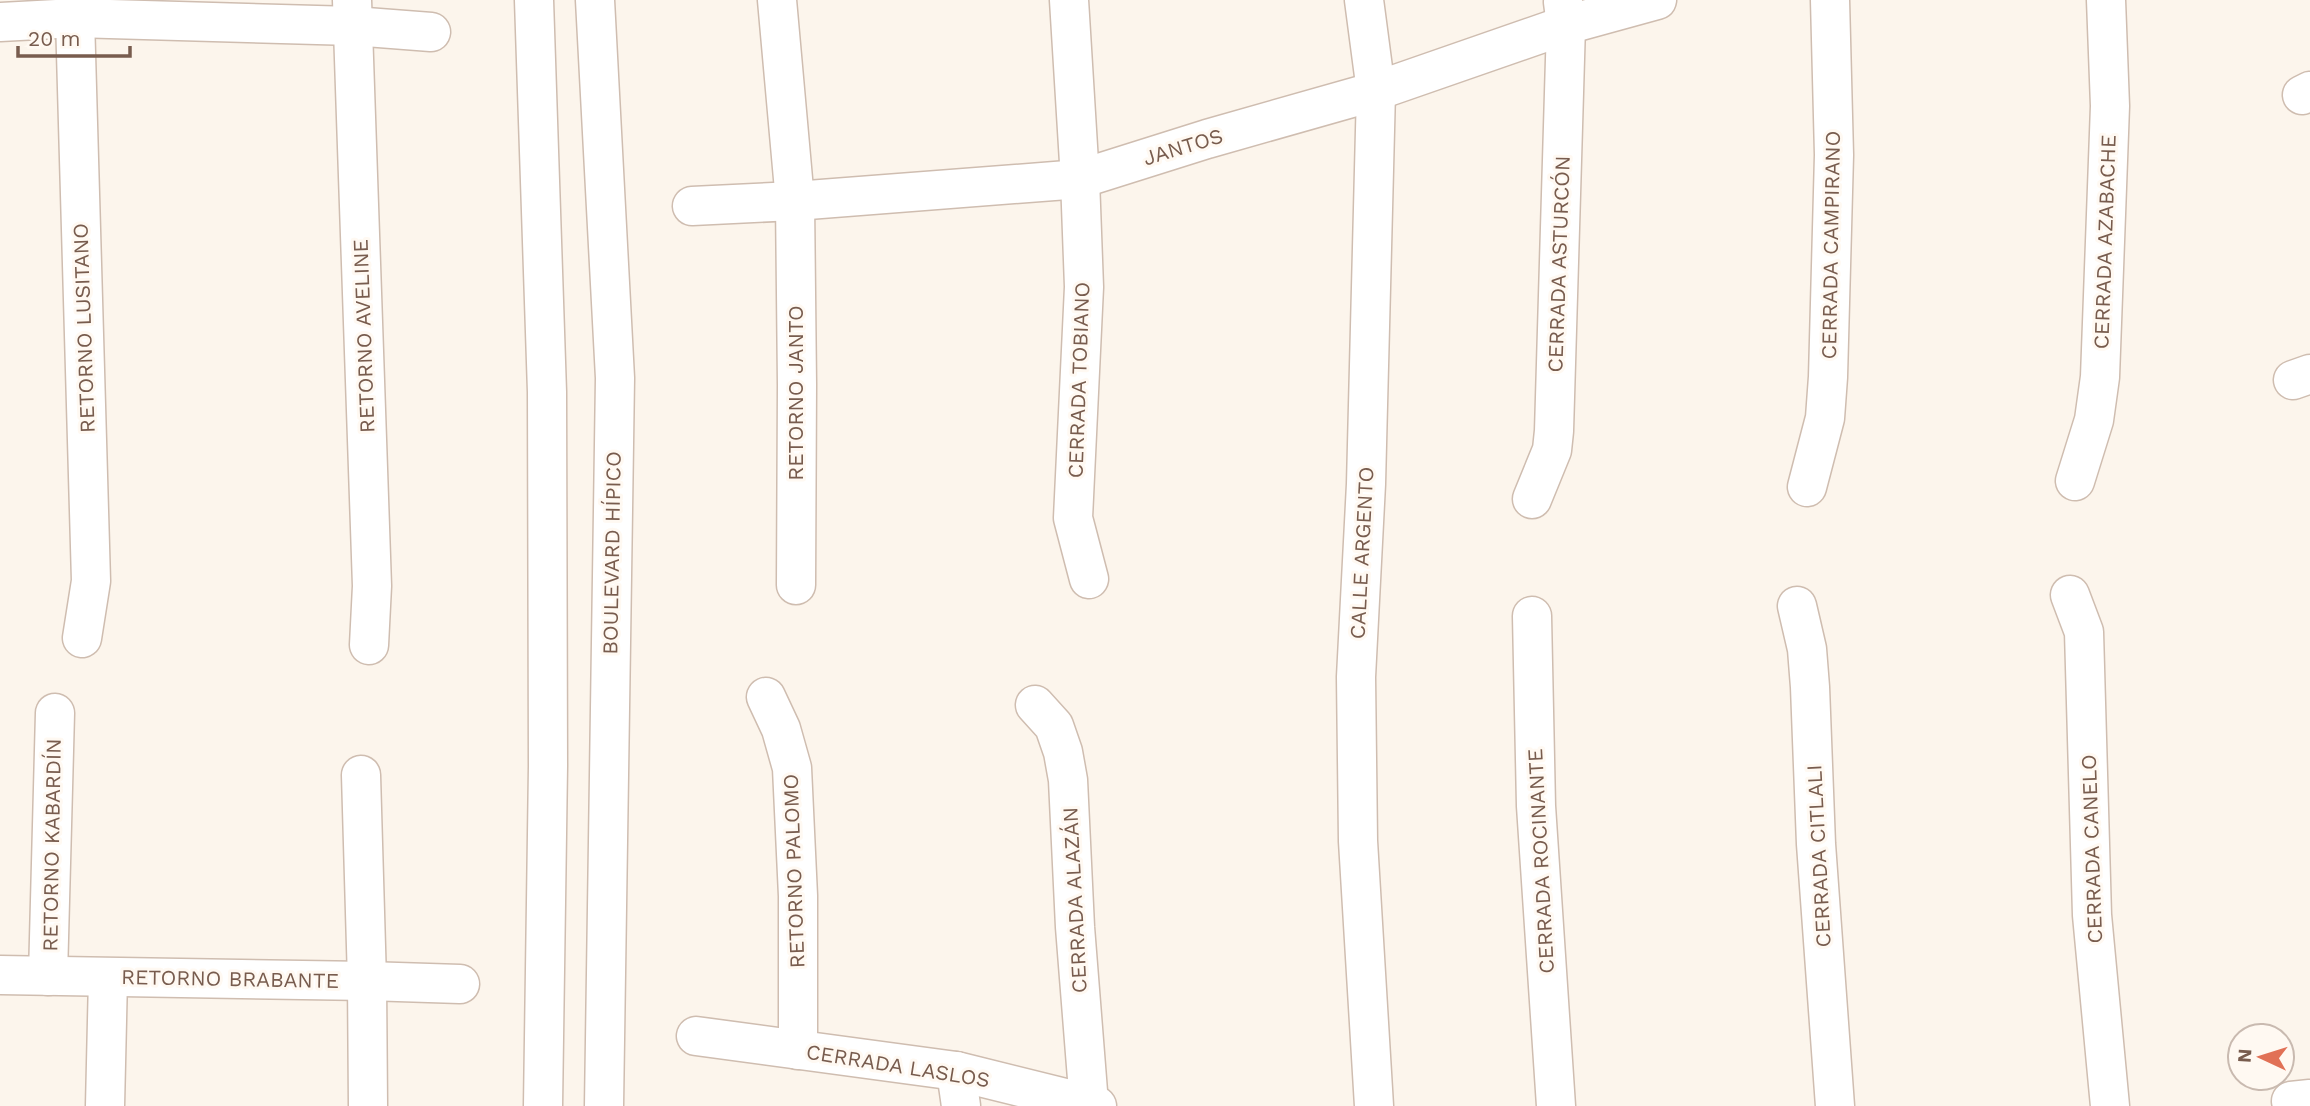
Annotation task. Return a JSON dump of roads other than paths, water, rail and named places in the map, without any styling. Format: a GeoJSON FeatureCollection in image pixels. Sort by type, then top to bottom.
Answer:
{"type":"FeatureCollection","features":[{"type":"Feature","properties":{"kind":"street"},"geometry":{"type":"LineString","coordinates":[[534,0],[547,392],[548,766],[543,1106]]}},
{"type":"Feature","properties":{"kind":"street","name":"BOULEVARD HÍPICO"},"geometry":{"type":"LineString","coordinates":[[595,0],[615,378],[604,1106]]}},
{"type":"Feature","properties":{"kind":"street","name":"RETORNO JANTO"},"geometry":{"type":"LineString","coordinates":[[777,0],[795,201],[796,586]]}},
{"type":"Feature","properties":{"kind":"street","name":"CERRADA TOBIANO"},"geometry":{"type":"LineString","coordinates":[[1069,0],[1084,287],[1073,517],[1089,579]]}},
{"type":"Feature","properties":{"kind":"street","name":"CALLE ARGENTO"},"geometry":{"type":"LineString","coordinates":[[1364,0],[1376,91],[1366,484],[1356,677],[1358,841],[1374,1106]]}},
{"type":"Feature","properties":{"kind":"street","name":"JANTOS"},"geometry":{"type":"LineString","coordinates":[[692,206],[795,201],[1080,179],[1207,139],[1376,91],[1564,13],[1657,0]]}},
{"type":"Feature","properties":{"kind":"street","name":"CERRADA CAMPIRANO"},"geometry":{"type":"LineString","coordinates":[[1807,487],[1825,418],[1828,377],[1834,155],[1830,0]]}},
{"type":"Feature","properties":{"kind":"street","name":"CERRADA AZABACHE"},"geometry":{"type":"LineString","coordinates":[[2075,481],[2094,419],[2100,377],[2110,106],[2106,0]]}},
{"type":"Feature","properties":{"kind":"street"},"geometry":{"type":"LineString","coordinates":[[0,22],[353,13],[431,32]]}},
{"type":"Feature","properties":{"kind":"street","name":"RETORNO AVELINE"},"geometry":{"type":"LineString","coordinates":[[353,13],[372,586],[369,645]]}},
{"type":"Feature","properties":{"kind":"street","name":"CERRADA ASTURCÓN"},"geometry":{"type":"LineString","coordinates":[[1532,499],[1552,450],[1554,431],[1564,13]]}},
{"type":"Feature","properties":{"kind":"street","name":"RETORNO LUSITANO"},"geometry":{"type":"LineString","coordinates":[[75,18],[91,581],[82,638]]}},
{"type":"Feature","properties":{"kind":"street","name":"CERRADA CANELO"},"geometry":{"type":"LineString","coordinates":[[2070,595],[2084,632],[2092,915],[2110,1106]]}},
{"type":"Feature","properties":{"kind":"street","name":"CERRADA CITLALI"},"geometry":{"type":"LineString","coordinates":[[1797,606],[1807,649],[1810,687],[1816,844],[1835,1106]]}},
{"type":"Feature","properties":{"kind":"street","name":"CERRADA ROCINANTE"},"geometry":{"type":"LineString","coordinates":[[1532,616],[1536,806],[1556,1106]]}},
{"type":"Feature","properties":{"kind":"street","name":"RETORNO PALOMO"},"geometry":{"type":"LineString","coordinates":[[766,697],[781,729],[792,768],[798,896],[798,1050]]}},
{"type":"Feature","properties":{"kind":"street","name":"CERRADA ALAZÁN"},"geometry":{"type":"LineString","coordinates":[[1035,705],[1054,726],[1063,752],[1068,780],[1075,927],[1093,1105]]}},
{"type":"Feature","properties":{"kind":"street","name":"RETORNO KABARDÍN"},"geometry":{"type":"LineString","coordinates":[[48,976],[55,713]]}},
{"type":"Feature","properties":{"kind":"street"},"geometry":{"type":"LineString","coordinates":[[361,775],[368,1106]]}},
{"type":"Feature","properties":{"kind":"street"},"geometry":{"type":"LineString","coordinates":[[545,945],[605,944]]}},
{"type":"Feature","properties":{"kind":"street","name":"RETORNO BRABANTE"},"geometry":{"type":"LineString","coordinates":[[0,975],[460,984]]}},
{"type":"Feature","properties":{"kind":"street"},"geometry":{"type":"LineString","coordinates":[[105,1106],[108,978]]}},
{"type":"Feature","properties":{"kind":"street","name":"CERRADA LASLOS"},"geometry":{"type":"LineString","coordinates":[[696,1036],[798,1050],[959,1088],[1093,1105]]}}]}
